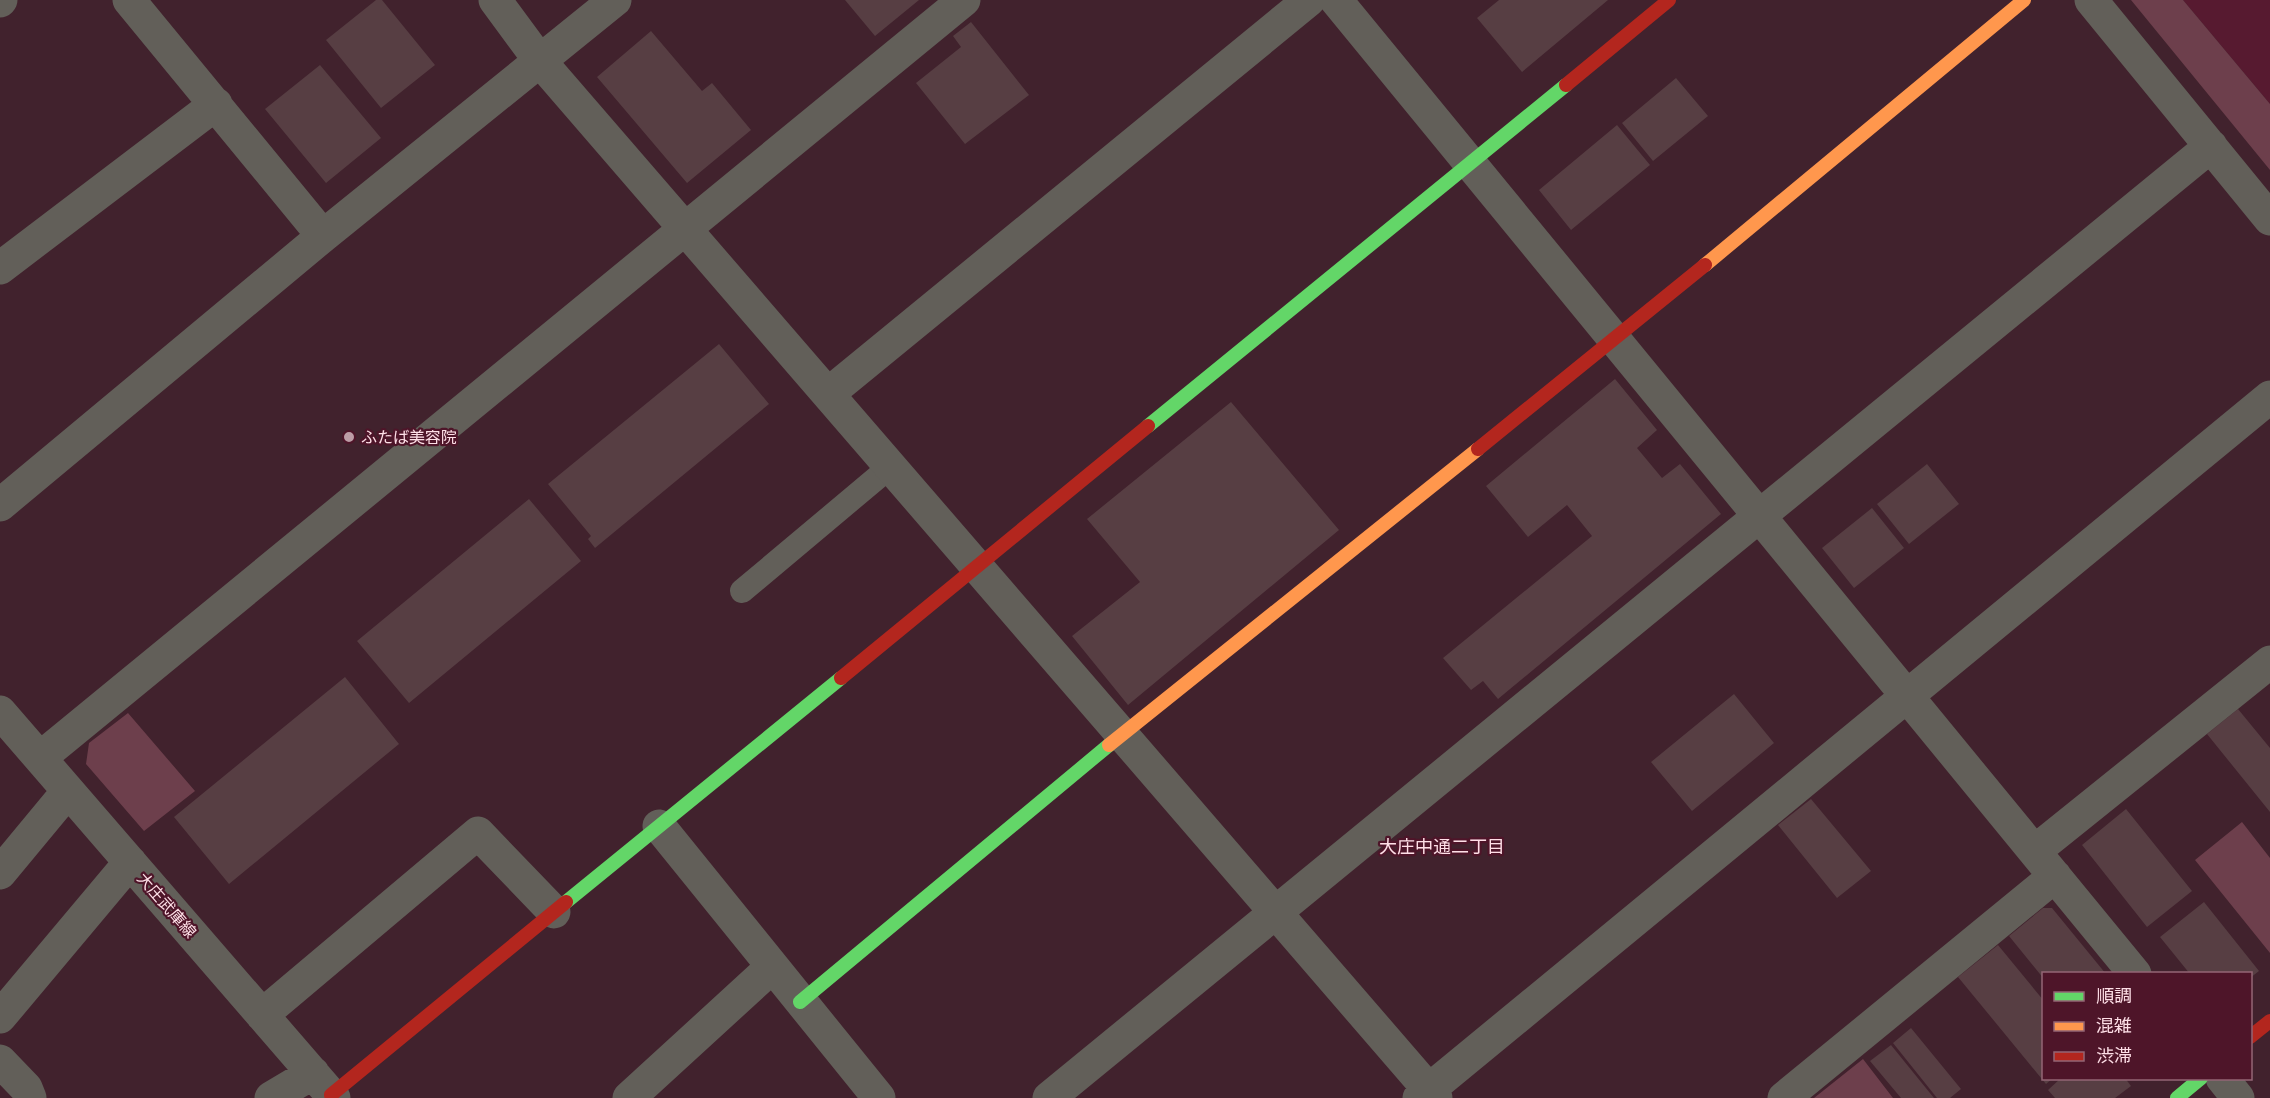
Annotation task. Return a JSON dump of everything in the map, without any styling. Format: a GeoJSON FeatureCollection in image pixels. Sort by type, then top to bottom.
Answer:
{"type":"FeatureCollection","features":[{"type":"Feature","properties":{"kind":"street"},"geometry":{"type":"LineString","coordinates":[[129,0],[323,236]]}},
{"type":"Feature","properties":{"kind":"street"},"geometry":{"type":"LineString","coordinates":[[495,0],[540,61],[1277,914],[1428,1095],[1907,695],[2270,397]]}},
{"type":"Feature","properties":{"kind":"street"},"geometry":{"type":"LineString","coordinates":[[0,505],[323,236],[615,0]]}},
{"type":"Feature","properties":{"kind":"street"},"geometry":{"type":"LineString","coordinates":[[40,758],[964,0]]}},
{"type":"Feature","properties":{"kind":"street"},"geometry":{"type":"LineString","coordinates":[[828,394],[1309,0]]}},
{"type":"Feature","properties":{"kind":"street"},"geometry":{"type":"LineString","coordinates":[[1336,0],[2134,972]]}},
{"type":"Feature","properties":{"kind":"street"},"geometry":{"type":"LineString","coordinates":[[271,1098],[326,1088],[554,912],[1669,0]]}},
{"type":"Feature","properties":{"kind":"street"},"geometry":{"type":"LineString","coordinates":[[800,1002],[1122,734],[1615,339],[2024,0]]}},
{"type":"Feature","properties":{"kind":"street"},"geometry":{"type":"LineString","coordinates":[[2091,0],[2270,219]]}},
{"type":"Feature","properties":{"kind":"street"},"geometry":{"type":"LineString","coordinates":[[0,268],[216,104]]}},
{"type":"Feature","properties":{"kind":"street"},"geometry":{"type":"LineString","coordinates":[[1049,1098],[1277,914],[2211,146]]}},
{"type":"Feature","properties":{"kind":"street"},"geometry":{"type":"LineString","coordinates":[[2035,851],[2270,662]]}},
{"type":"Feature","properties":{"kind":"street","name":"大庄武庫線"},"geometry":{"type":"LineString","coordinates":[[0,712],[326,1088]]}},
{"type":"Feature","properties":{"kind":"street"},"geometry":{"type":"LineString","coordinates":[[0,873],[68,791]]}},
{"type":"Feature","properties":{"kind":"street"},"geometry":{"type":"LineString","coordinates":[[659,826],[872,1095]]}},
{"type":"Feature","properties":{"kind":"street"},"geometry":{"type":"LineString","coordinates":[[262,1015],[478,833],[554,912]]}},
{"type":"Feature","properties":{"kind":"street"},"geometry":{"type":"LineString","coordinates":[[0,1017],[130,862]]}},
{"type":"Feature","properties":{"kind":"street"},"geometry":{"type":"LineString","coordinates":[[1784,1098],[2055,876]]}},
{"type":"Feature","properties":{"kind":"street"},"geometry":{"type":"LineString","coordinates":[[629,1098],[772,967]]}},
{"type":"Feature","properties":{"kind":"street"},"geometry":{"type":"LineString","coordinates":[[2252,1035],[2270,1021]]}},
{"type":"Feature","properties":{"kind":"street"},"geometry":{"type":"LineString","coordinates":[[0,1060],[26,1088],[30,1098]]}},
{"type":"Feature","properties":{"kind":"street"},"geometry":{"type":"LineString","coordinates":[[2177,1098],[2198,1080]]}},
{"type":"Feature","properties":{"kind":"street"},"geometry":{"type":"LineString","coordinates":[[2224,1080],[2238,1098]]}},
{"type":"Feature","properties":{"kind":"lane"},"geometry":{"type":"LineString","coordinates":[[742,591],[891,466]]}},
{"type":"Feature","properties":{"kind":"shaded area"},"geometry":{"type":"Polygon","coordinates":[[[2131,0],[2183,0],[2270,104],[2270,170],[2131,0]]]}},
{"type":"Feature","properties":{"kind":"shaded area"},"geometry":{"type":"Polygon","coordinates":[[[2183,0],[2270,0],[2270,104],[2183,0]]]}},
{"type":"Feature","properties":{"kind":"shaded area"},"geometry":{"type":"Polygon","coordinates":[[[128,713],[195,791],[144,831],[86,764],[89,743],[128,713]]]}},
{"type":"Feature","properties":{"kind":"shaded area"},"geometry":{"type":"Polygon","coordinates":[[[2242,822],[2270,858],[2270,953],[2195,860],[2242,822]]]}},
{"type":"Feature","properties":{"kind":"shaded area"},"geometry":{"type":"Polygon","coordinates":[[[1863,1059],[1893,1098],[1814,1098],[1863,1059]]]}},
{"type":"Feature","properties":{"kind":"building"},"geometry":{"type":"Polygon","coordinates":[[[376,0],[382,0],[435,65],[381,108],[326,40],[376,0]]]}},
{"type":"Feature","properties":{"kind":"building"},"geometry":{"type":"Polygon","coordinates":[[[845,0],[919,0],[875,36],[845,0]]]}},
{"type":"Feature","properties":{"kind":"building"},"geometry":{"type":"Polygon","coordinates":[[[1499,0],[1608,0],[1522,72],[1477,18],[1499,0]]]}},
{"type":"Feature","properties":{"kind":"building"},"geometry":{"type":"Polygon","coordinates":[[[971,22],[1029,95],[965,144],[916,83],[961,47],[953,36],[971,22]]]}},
{"type":"Feature","properties":{"kind":"building"},"geometry":{"type":"Polygon","coordinates":[[[651,31],[702,91],[712,83],[751,130],[687,183],[597,77],[651,31]]]}},
{"type":"Feature","properties":{"kind":"building"},"geometry":{"type":"Polygon","coordinates":[[[320,65],[381,138],[326,183],[265,109],[320,65]]]}},
{"type":"Feature","properties":{"kind":"building"},"geometry":{"type":"Polygon","coordinates":[[[1676,78],[1708,116],[1653,161],[1622,123],[1676,78]]]}},
{"type":"Feature","properties":{"kind":"building"},"geometry":{"type":"Polygon","coordinates":[[[1617,125],[1650,165],[1571,230],[1539,190],[1617,125]]]}},
{"type":"Feature","properties":{"kind":"building"},"geometry":{"type":"Polygon","coordinates":[[[719,344],[769,404],[595,548],[588,539],[591,536],[548,484],[719,344]]]}},
{"type":"Feature","properties":{"kind":"building"},"geometry":{"type":"Polygon","coordinates":[[[1615,379],[1657,430],[1637,448],[1662,478],[1680,464],[1721,514],[1498,699],[1483,681],[1471,690],[1443,658],[1592,536],[1567,505],[1528,537],[1486,486],[1615,379]]]}},
{"type":"Feature","properties":{"kind":"building"},"geometry":{"type":"Polygon","coordinates":[[[1231,402],[1339,530],[1128,705],[1072,636],[1140,582],[1087,519],[1231,402]]]}},
{"type":"Feature","properties":{"kind":"building"},"geometry":{"type":"Polygon","coordinates":[[[1927,464],[1959,504],[1909,544],[1877,504],[1927,464]]]}},
{"type":"Feature","properties":{"kind":"building"},"geometry":{"type":"Polygon","coordinates":[[[529,499],[581,561],[409,703],[357,641],[529,499]]]}},
{"type":"Feature","properties":{"kind":"building"},"geometry":{"type":"Polygon","coordinates":[[[1872,508],[1904,548],[1854,588],[1822,548],[1872,508]]]}},
{"type":"Feature","properties":{"kind":"building"},"geometry":{"type":"Polygon","coordinates":[[[345,677],[399,744],[229,884],[174,817],[345,677]]]}},
{"type":"Feature","properties":{"kind":"building"},"geometry":{"type":"Polygon","coordinates":[[[1734,694],[1774,743],[1692,811],[1651,762],[1734,694]]]}},
{"type":"Feature","properties":{"kind":"building"},"geometry":{"type":"Polygon","coordinates":[[[2238,709],[2270,748],[2270,812],[2207,734],[2238,709]]]}},
{"type":"Feature","properties":{"kind":"building"},"geometry":{"type":"Polygon","coordinates":[[[1811,799],[1871,871],[1837,898],[1778,825],[1811,799]]]}},
{"type":"Feature","properties":{"kind":"building"},"geometry":{"type":"Polygon","coordinates":[[[2126,809],[2192,891],[2147,927],[2082,845],[2126,809]]]}},
{"type":"Feature","properties":{"kind":"building"},"geometry":{"type":"Polygon","coordinates":[[[2204,902],[2259,971],[2252,976],[2252,972],[2188,972],[2160,937],[2204,902]]]}},
{"type":"Feature","properties":{"kind":"building"},"geometry":{"type":"Polygon","coordinates":[[[2043,908],[2052,908],[2104,972],[2042,972],[2042,977],[2009,936],[2043,908]]]}},
{"type":"Feature","properties":{"kind":"building"},"geometry":{"type":"Polygon","coordinates":[[[1998,945],[2042,999],[2042,1079],[1958,977],[1998,945]]]}},
{"type":"Feature","properties":{"kind":"building"},"geometry":{"type":"Polygon","coordinates":[[[1911,1028],[1961,1089],[1950,1098],[1937,1098],[1893,1043],[1911,1028]]]}},
{"type":"Feature","properties":{"kind":"building"},"geometry":{"type":"Polygon","coordinates":[[[1891,1045],[1934,1098],[1901,1098],[1870,1061],[1891,1045]]]}},
{"type":"Feature","properties":{"kind":"building"},"geometry":{"type":"Polygon","coordinates":[[[2059,1080],[2126,1080],[2131,1086],[2115,1098],[2055,1098],[2048,1090],[2059,1080]]]}},
{"type":"Feature","properties":{"kind":"traffic: fast"},"geometry":{"type":"LineString","coordinates":[[1148,426],[1566,85]]}},
{"type":"Feature","properties":{"kind":"traffic: fast"},"geometry":{"type":"LineString","coordinates":[[566,902],[841,678]]}},
{"type":"Feature","properties":{"kind":"traffic: fast"},"geometry":{"type":"LineString","coordinates":[[800,1002],[1109,745]]}},
{"type":"Feature","properties":{"kind":"traffic: fast"},"geometry":{"type":"LineString","coordinates":[[2177,1098],[2199,1080]]}},
{"type":"Feature","properties":{"kind":"traffic: slow"},"geometry":{"type":"LineString","coordinates":[[1705,265],[2024,0]]}},
{"type":"Feature","properties":{"kind":"traffic: slow"},"geometry":{"type":"LineString","coordinates":[[1109,745],[1478,449]]}},
{"type":"Feature","properties":{"kind":"traffic: jam"},"geometry":{"type":"LineString","coordinates":[[1566,85],[1669,0]]}},
{"type":"Feature","properties":{"kind":"traffic: jam"},"geometry":{"type":"LineString","coordinates":[[1478,449],[1705,265]]}},
{"type":"Feature","properties":{"kind":"traffic: jam"},"geometry":{"type":"LineString","coordinates":[[841,678],[1148,426]]}},
{"type":"Feature","properties":{"kind":"traffic: jam"},"geometry":{"type":"LineString","coordinates":[[331,1095],[566,902]]}},
{"type":"Feature","properties":{"kind":"traffic: jam"},"geometry":{"type":"LineString","coordinates":[[2252,1035],[2270,1021]]}},
{"type":"Feature","properties":{"kind":"place","name":"ふたば美容院"},"geometry":{"type":"Point","coordinates":[349,437]}},
{"type":"Feature","properties":{"kind":"district","name":"大庄中通二丁目"},"geometry":{"type":"Point","coordinates":[1442,846]}}]}
